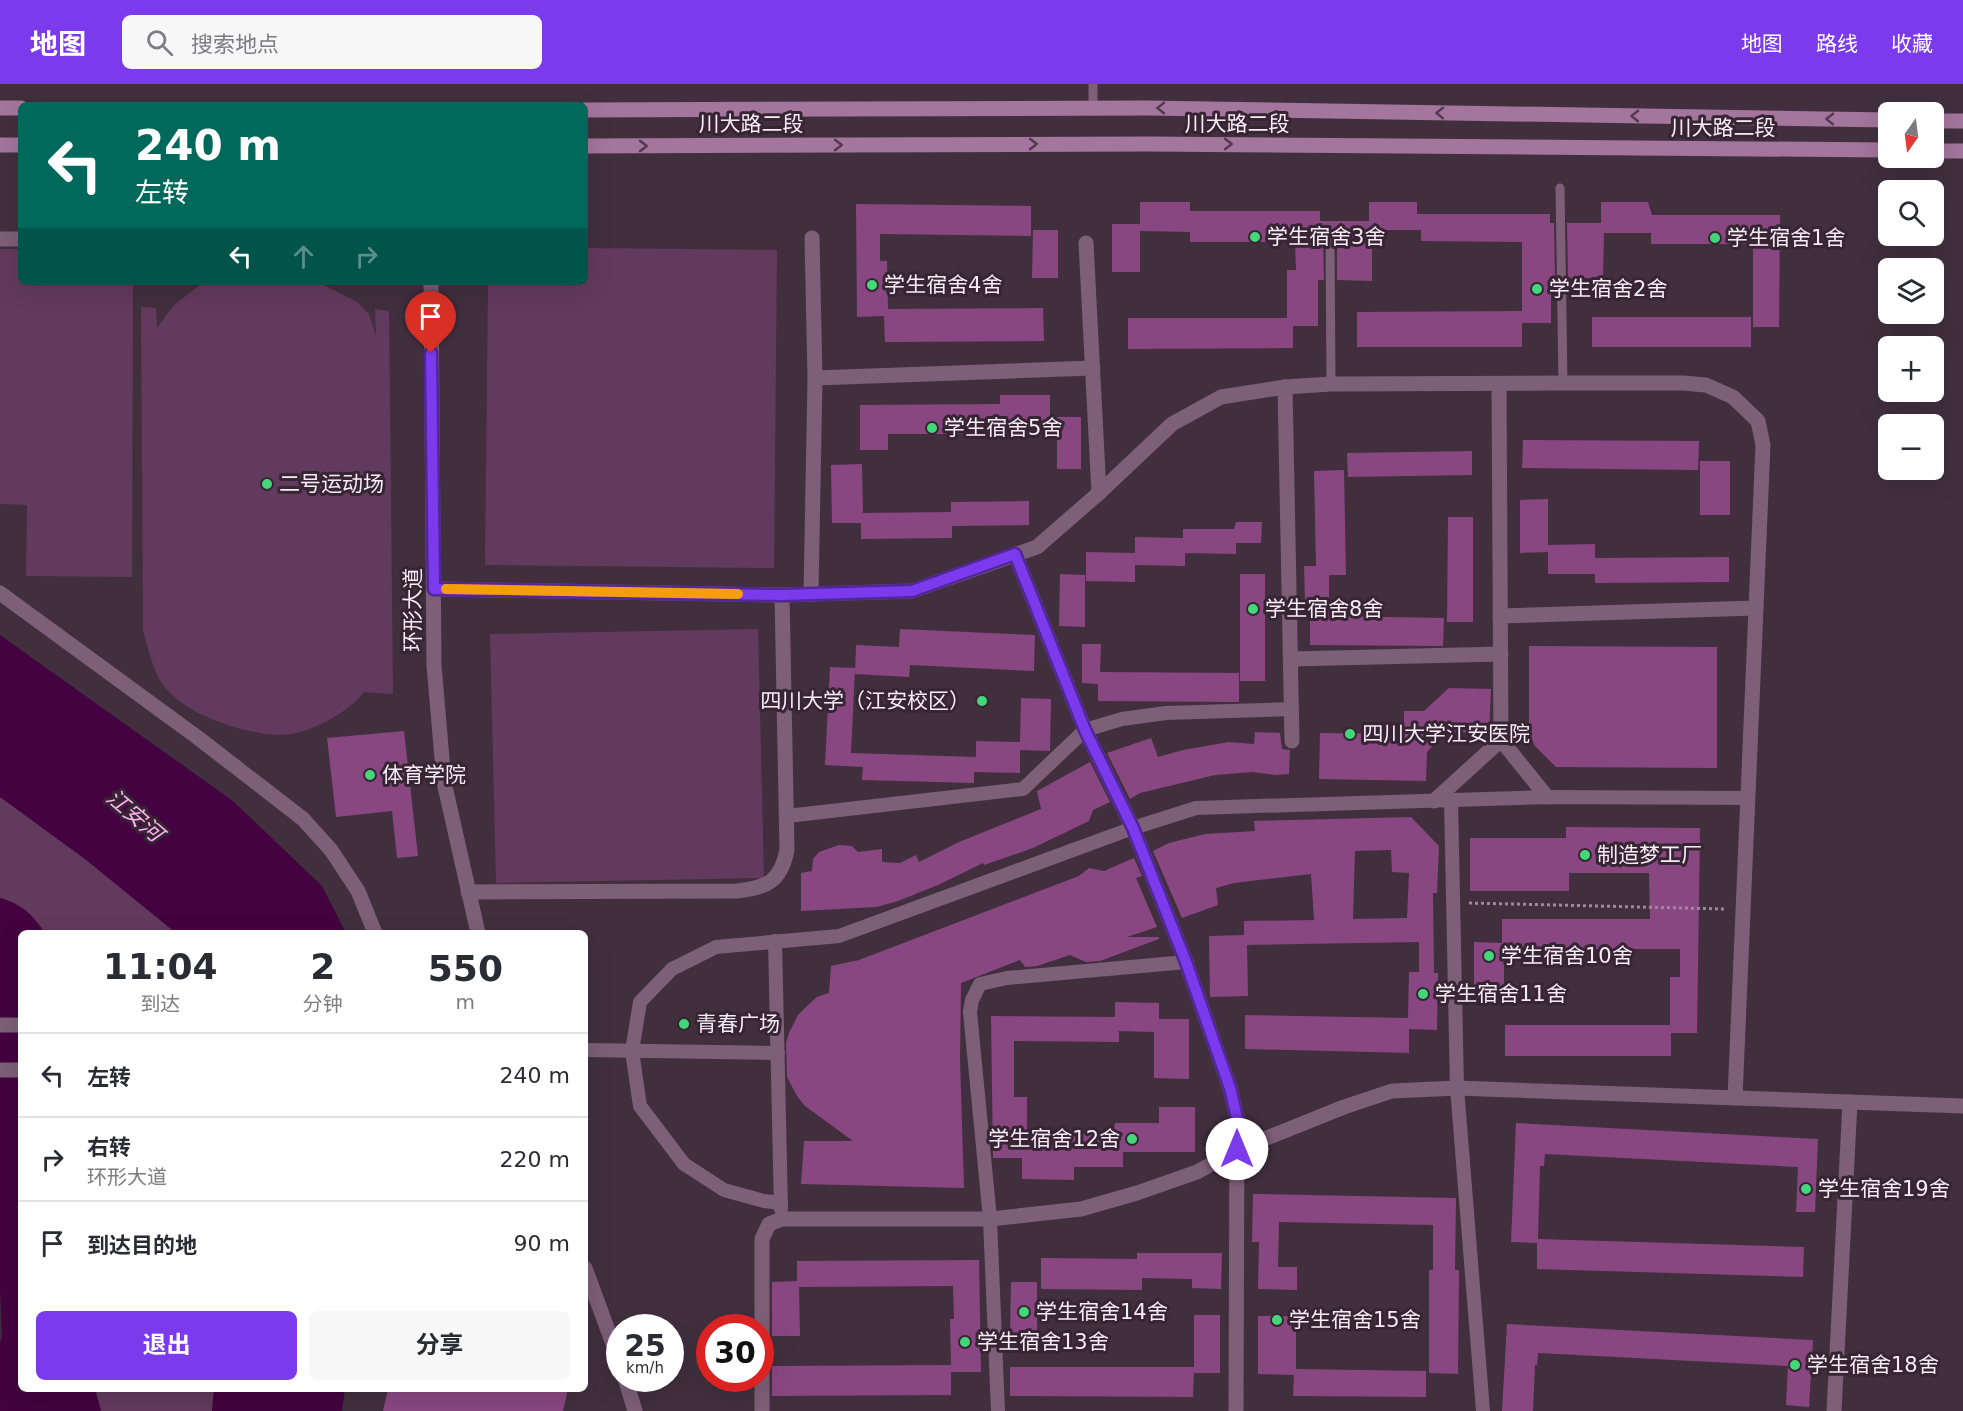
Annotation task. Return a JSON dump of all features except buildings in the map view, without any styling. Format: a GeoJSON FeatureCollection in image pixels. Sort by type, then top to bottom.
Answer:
{"type":"FeatureCollection","features":[{"type":"Feature","properties":{"kind":"main road"},"geometry":{"type":"LineString","coordinates":[[0,108],[18,108]]}},
{"type":"Feature","properties":{"kind":"main road","name":"川大路二段"},"geometry":{"type":"LineString","coordinates":[[588,110],[1093,108],[1878,120]]}},
{"type":"Feature","properties":{"kind":"main road"},"geometry":{"type":"LineString","coordinates":[[1944,121],[1963,121]]}},
{"type":"Feature","properties":{"kind":"main road","name":"川大路二段"},"geometry":{"type":"LineString","coordinates":[[588,146],[1147,144],[1878,150]]}},
{"type":"Feature","properties":{"kind":"main road"},"geometry":{"type":"LineString","coordinates":[[0,145],[18,145]]}},
{"type":"Feature","properties":{"kind":"main road"},"geometry":{"type":"LineString","coordinates":[[1944,150],[1963,151]]}},
{"type":"Feature","properties":{"kind":"street"},"geometry":{"type":"LineString","coordinates":[[811,594],[815,378],[812,238]]}},
{"type":"Feature","properties":{"kind":"street"},"geometry":{"type":"LineString","coordinates":[[0,239],[18,239]]}},
{"type":"Feature","properties":{"kind":"street"},"geometry":{"type":"LineString","coordinates":[[1086,243],[1099,493]]}},
{"type":"Feature","properties":{"kind":"street","name":"环形大道"},"geometry":{"type":"LineString","coordinates":[[431,285],[434,665],[444,782],[476,930]]}},
{"type":"Feature","properties":{"kind":"street"},"geometry":{"type":"LineString","coordinates":[[815,378],[1093,368]]}},
{"type":"Feature","properties":{"kind":"street"},"geometry":{"type":"LineString","coordinates":[[434,589],[782,595],[912,591],[1037,547],[1099,493],[1172,424],[1221,397],[1285,387],[1330,384],[1683,383],[1706,385],[1733,397],[1758,421],[1763,445],[1735,1098]]}},
{"type":"Feature","properties":{"kind":"street"},"geometry":{"type":"LineString","coordinates":[[1499,384],[1501,740],[1547,797]]}},
{"type":"Feature","properties":{"kind":"street"},"geometry":{"type":"LineString","coordinates":[[1285,387],[1292,741]]}},
{"type":"Feature","properties":{"kind":"street"},"geometry":{"type":"LineString","coordinates":[[1015,554],[1085,730],[1133,828],[1186,962],[1230,1088],[1237,1118],[1236,1411]]}},
{"type":"Feature","properties":{"kind":"street"},"geometry":{"type":"LineString","coordinates":[[0,593],[197,737],[303,819],[331,850],[358,891],[374,930]]}},
{"type":"Feature","properties":{"kind":"street"},"geometry":{"type":"LineString","coordinates":[[468,892],[726,891],[755,889],[773,881],[784,864],[787,850],[782,595]]}},
{"type":"Feature","properties":{"kind":"street"},"geometry":{"type":"LineString","coordinates":[[1500,616],[1756,608]]}},
{"type":"Feature","properties":{"kind":"street"},"geometry":{"type":"LineString","coordinates":[[1291,659],[1501,654]]}},
{"type":"Feature","properties":{"kind":"street"},"geometry":{"type":"LineString","coordinates":[[787,816],[1023,789],[1085,730],[1122,719],[1166,713],[1292,709]]}},
{"type":"Feature","properties":{"kind":"street"},"geometry":{"type":"LineString","coordinates":[[1434,801],[1501,740]]}},
{"type":"Feature","properties":{"kind":"street"},"geometry":{"type":"LineString","coordinates":[[781,1203],[764,1201],[724,1190],[684,1164],[640,1106],[632,1051],[640,1002],[672,969],[716,947],[839,936],[1133,828],[1196,808],[1547,797],[1748,798]]}},
{"type":"Feature","properties":{"kind":"street"},"geometry":{"type":"LineString","coordinates":[[1450,800],[1458,1088],[1483,1411]]}},
{"type":"Feature","properties":{"kind":"street"},"geometry":{"type":"LineString","coordinates":[[775,941],[782,1219]]}},
{"type":"Feature","properties":{"kind":"street"},"geometry":{"type":"LineString","coordinates":[[998,1411],[990,1219],[970,1012],[972,1000],[980,984],[1007,978],[1186,962]]}},
{"type":"Feature","properties":{"kind":"street"},"geometry":{"type":"LineString","coordinates":[[0,1025],[18,1025]]}},
{"type":"Feature","properties":{"kind":"street"},"geometry":{"type":"LineString","coordinates":[[588,1050],[778,1053]]}},
{"type":"Feature","properties":{"kind":"street"},"geometry":{"type":"LineString","coordinates":[[0,1070],[18,1070]]}},
{"type":"Feature","properties":{"kind":"street"},"geometry":{"type":"LineString","coordinates":[[762,1411],[762,1239],[769,1224],[782,1219],[990,1219],[1081,1209],[1197,1172],[1237,1149],[1344,1107],[1392,1092],[1458,1088],[1963,1106]]}},
{"type":"Feature","properties":{"kind":"street"},"geometry":{"type":"LineString","coordinates":[[1834,1411],[1850,1102]]}},
{"type":"Feature","properties":{"kind":"street"},"geometry":{"type":"LineString","coordinates":[[588,1276],[606,1325]]}},
{"type":"Feature","properties":{"kind":"street"},"geometry":{"type":"LineString","coordinates":[[630,1392],[636,1411]]}},
{"type":"Feature","properties":{"kind":"lane"},"geometry":{"type":"LineString","coordinates":[[1093,84],[1093,108]]}},
{"type":"Feature","properties":{"kind":"lane"},"geometry":{"type":"LineString","coordinates":[[1560,188],[1563,383]]}},
{"type":"Feature","properties":{"kind":"lane"},"geometry":{"type":"LineString","coordinates":[[1330,239],[1330,384]]}},
{"type":"Feature","properties":{"kind":"path"},"geometry":{"type":"LineString","coordinates":[[1452,903],[1743,909]]}},
{"type":"Feature","properties":{"kind":"shaded area"},"geometry":{"type":"Polygon","coordinates":[[[588,248],[777,250],[774,568],[485,565],[488,285],[588,285],[588,248]]]}},
{"type":"Feature","properties":{"kind":"shaded area"},"geometry":{"type":"Polygon","coordinates":[[[0,249],[18,249],[18,285],[133,285],[132,577],[26,576],[27,505],[0,504],[0,249]]]}},
{"type":"Feature","properties":{"kind":"shaded area","name":"二号运动场"},"geometry":{"type":"Polygon","coordinates":[[[200,285],[324,285],[357,302],[369,314],[376,336],[375,309],[389,311],[393,694],[364,692],[348,708],[315,727],[280,735],[236,728],[206,717],[180,702],[159,679],[143,630],[141,307],[156,308],[157,328],[174,305],[200,285]]]}},
{"type":"Feature","properties":{"kind":"shaded area"},"geometry":{"type":"Polygon","coordinates":[[[758,629],[764,878],[496,883],[490,634],[758,629]]]}},
{"type":"Feature","properties":{"kind":"shaded area"},"geometry":{"type":"Polygon","coordinates":[[[0,797],[85,859],[172,930],[43,930],[26,911],[0,898],[0,797]]]}},
{"type":"Feature","properties":{"kind":"shaded area"},"geometry":{"type":"Polygon","coordinates":[[[96,1392],[214,1392],[212,1411],[101,1411],[96,1392]]]}},
{"type":"Feature","properties":{"kind":"water","name":"江安河"},"geometry":{"type":"Polygon","coordinates":[[[0,635],[233,801],[322,886],[344,930],[172,930],[85,859],[0,797],[0,635]]]}},
{"type":"Feature","properties":{"kind":"water"},"geometry":{"type":"Polygon","coordinates":[[[0,898],[26,911],[43,930],[18,930],[18,1392],[96,1392],[101,1411],[0,1411],[0,1343],[2,1337],[0,898]]]}},
{"type":"Feature","properties":{"kind":"water"},"geometry":{"type":"Polygon","coordinates":[[[214,1392],[345,1392],[342,1411],[212,1411],[214,1392]]]}},
{"type":"Feature","properties":{"kind":"slow traffic"},"geometry":{"type":"LineString","coordinates":[[446,589],[738,594]]}},
{"type":"Feature","properties":{"kind":"place","name":"学生宿舍3舍"},"geometry":{"type":"Point","coordinates":[1255,237]}},
{"type":"Feature","properties":{"kind":"place","name":"学生宿舍1舍"},"geometry":{"type":"Point","coordinates":[1715,238]}},
{"type":"Feature","properties":{"kind":"place","name":"学生宿舍4舍"},"geometry":{"type":"Point","coordinates":[872,285]}},
{"type":"Feature","properties":{"kind":"place","name":"学生宿舍2舍"},"geometry":{"type":"Point","coordinates":[1537,289]}},
{"type":"Feature","properties":{"kind":"place","name":"学生宿舍5舍"},"geometry":{"type":"Point","coordinates":[932,428]}},
{"type":"Feature","properties":{"kind":"place","name":"二号运动场"},"geometry":{"type":"Point","coordinates":[267,484]}},
{"type":"Feature","properties":{"kind":"place","name":"学生宿舍8舍"},"geometry":{"type":"Point","coordinates":[1253,609]}},
{"type":"Feature","properties":{"kind":"place","name":"四川大学（江安校区）"},"geometry":{"type":"Point","coordinates":[982,701]}},
{"type":"Feature","properties":{"kind":"place","name":"四川大学江安医院"},"geometry":{"type":"Point","coordinates":[1350,734]}},
{"type":"Feature","properties":{"kind":"place","name":"体育学院"},"geometry":{"type":"Point","coordinates":[370,775]}},
{"type":"Feature","properties":{"kind":"place","name":"制造梦工厂"},"geometry":{"type":"Point","coordinates":[1585,855]}},
{"type":"Feature","properties":{"kind":"place","name":"学生宿舍10舍"},"geometry":{"type":"Point","coordinates":[1489,956]}},
{"type":"Feature","properties":{"kind":"place","name":"学生宿舍11舍"},"geometry":{"type":"Point","coordinates":[1423,994]}},
{"type":"Feature","properties":{"kind":"place","name":"青春广场"},"geometry":{"type":"Point","coordinates":[684,1024]}},
{"type":"Feature","properties":{"kind":"place","name":"学生宿舍12舍"},"geometry":{"type":"Point","coordinates":[1132,1139]}},
{"type":"Feature","properties":{"kind":"place","name":"学生宿舍19舍"},"geometry":{"type":"Point","coordinates":[1806,1189]}},
{"type":"Feature","properties":{"kind":"place","name":"学生宿舍14舍"},"geometry":{"type":"Point","coordinates":[1024,1312]}},
{"type":"Feature","properties":{"kind":"place","name":"学生宿舍15舍"},"geometry":{"type":"Point","coordinates":[1277,1320]}},
{"type":"Feature","properties":{"kind":"place","name":"学生宿舍13舍"},"geometry":{"type":"Point","coordinates":[965,1342]}},
{"type":"Feature","properties":{"kind":"place","name":"学生宿舍18舍"},"geometry":{"type":"Point","coordinates":[1795,1365]}},
{"type":"Feature","properties":{"kind":"route"},"geometry":{"type":"LineString","coordinates":[[431,353],[434,589],[782,595],[912,591],[1015,554],[1085,730],[1133,828],[1186,962],[1230,1088],[1237,1118],[1237,1149]]}}]}
